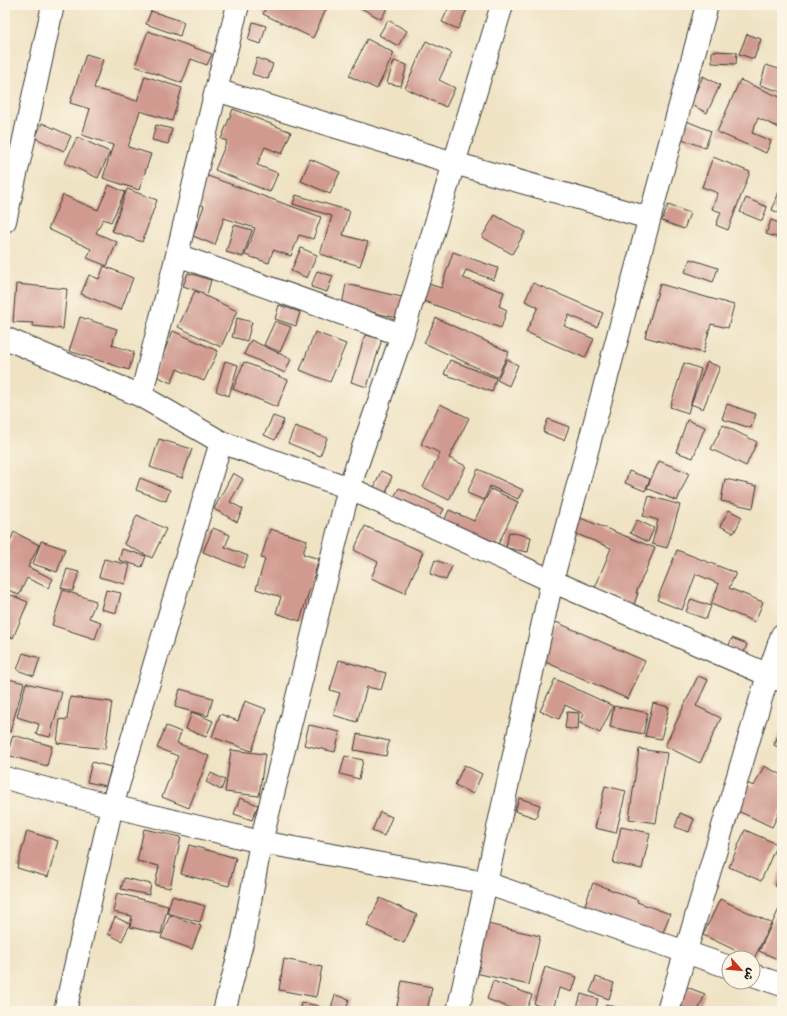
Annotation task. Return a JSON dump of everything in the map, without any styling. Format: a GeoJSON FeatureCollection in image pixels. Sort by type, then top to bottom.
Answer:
{"type":"FeatureCollection","features":[{"type":"Feature","properties":{"kind":"street"},"geometry":{"type":"LineString","coordinates":[[5,221],[13,151],[53,5]]}},
{"type":"Feature","properties":{"kind":"street"},"geometry":{"type":"LineString","coordinates":[[141,396],[238,5]]}},
{"type":"Feature","properties":{"kind":"street"},"geometry":{"type":"LineString","coordinates":[[224,1011],[242,939],[261,842],[349,488],[402,335],[502,5]]}},
{"type":"Feature","properties":{"kind":"street"},"geometry":{"type":"LineString","coordinates":[[458,1011],[552,581],[649,218],[708,5]]}},
{"type":"Feature","properties":{"kind":"street"},"geometry":{"type":"LineString","coordinates":[[216,90],[454,163],[649,218]]}},
{"type":"Feature","properties":{"kind":"street"},"geometry":{"type":"LineString","coordinates":[[177,255],[402,335]]}},
{"type":"Feature","properties":{"kind":"street"},"geometry":{"type":"LineString","coordinates":[[5,338],[141,396],[221,442],[349,488],[552,581],[775,678]]}},
{"type":"Feature","properties":{"kind":"street"},"geometry":{"type":"LineString","coordinates":[[65,1011],[112,806],[221,442]]}},
{"type":"Feature","properties":{"kind":"street"},"geometry":{"type":"LineString","coordinates":[[668,1011],[775,678],[782,635]]}},
{"type":"Feature","properties":{"kind":"street"},"geometry":{"type":"LineString","coordinates":[[5,778],[112,806],[261,842],[486,883],[721,964]]}},
{"type":"Feature","properties":{"kind":"street"},"geometry":{"type":"LineString","coordinates":[[761,978],[782,985]]}},
{"type":"Feature","properties":{"kind":"building"},"geometry":{"type":"Polygon","coordinates":[[[267,5],[328,5],[313,38],[263,14],[267,5]]]}},
{"type":"Feature","properties":{"kind":"building"},"geometry":{"type":"Polygon","coordinates":[[[389,5],[381,19],[357,6],[389,5]]]}},
{"type":"Feature","properties":{"kind":"building"},"geometry":{"type":"Polygon","coordinates":[[[450,5],[469,5],[458,29],[442,22],[450,5]]]}},
{"type":"Feature","properties":{"kind":"building"},"geometry":{"type":"Polygon","coordinates":[[[151,11],[184,22],[180,36],[146,24],[151,11]]]}},
{"type":"Feature","properties":{"kind":"building"},"geometry":{"type":"Polygon","coordinates":[[[388,20],[407,31],[398,46],[379,35],[388,20]]]}},
{"type":"Feature","properties":{"kind":"building"},"geometry":{"type":"Polygon","coordinates":[[[253,22],[266,26],[261,44],[248,40],[253,22]]]}},
{"type":"Feature","properties":{"kind":"building"},"geometry":{"type":"Polygon","coordinates":[[[148,31],[212,54],[207,65],[191,59],[182,83],[135,66],[148,31]]]}},
{"type":"Feature","properties":{"kind":"building"},"geometry":{"type":"Polygon","coordinates":[[[747,34],[761,39],[754,59],[739,54],[747,34]]]}},
{"type":"Feature","properties":{"kind":"building"},"geometry":{"type":"Polygon","coordinates":[[[367,39],[394,53],[377,89],[349,76],[367,39]]]}},
{"type":"Feature","properties":{"kind":"building"},"geometry":{"type":"Polygon","coordinates":[[[426,41],[452,53],[439,80],[455,88],[446,107],[405,88],[426,41]]]}},
{"type":"Feature","properties":{"kind":"building"},"geometry":{"type":"Polygon","coordinates":[[[712,51],[737,52],[736,64],[712,63],[712,51]]]}},
{"type":"Feature","properties":{"kind":"building"},"geometry":{"type":"Polygon","coordinates":[[[86,54],[103,59],[94,88],[137,101],[145,76],[182,88],[172,121],[140,111],[128,147],[151,154],[139,190],[103,178],[113,145],[82,135],[90,109],[70,103],[86,54]]]}},
{"type":"Feature","properties":{"kind":"building"},"geometry":{"type":"Polygon","coordinates":[[[257,58],[273,64],[268,79],[252,74],[257,58]]]}},
{"type":"Feature","properties":{"kind":"building"},"geometry":{"type":"Polygon","coordinates":[[[394,61],[407,65],[401,86],[387,83],[394,61]]]}},
{"type":"Feature","properties":{"kind":"building"},"geometry":{"type":"Polygon","coordinates":[[[766,65],[782,70],[782,92],[760,85],[766,65]]]}},
{"type":"Feature","properties":{"kind":"building"},"geometry":{"type":"Polygon","coordinates":[[[703,76],[720,85],[707,113],[690,104],[703,76]]]}},
{"type":"Feature","properties":{"kind":"building"},"geometry":{"type":"Polygon","coordinates":[[[740,80],[782,98],[782,129],[758,118],[752,133],[771,141],[766,153],[717,132],[740,80]]]}},
{"type":"Feature","properties":{"kind":"building"},"geometry":{"type":"Polygon","coordinates":[[[233,109],[291,132],[282,154],[265,147],[257,165],[278,173],[270,192],[215,170],[227,141],[221,139],[233,109]]]}},
{"type":"Feature","properties":{"kind":"building"},"geometry":{"type":"Polygon","coordinates":[[[679,118],[711,131],[705,148],[672,135],[679,118]]]}},
{"type":"Feature","properties":{"kind":"building"},"geometry":{"type":"Polygon","coordinates":[[[42,123],[71,136],[64,151],[35,138],[42,123]]]}},
{"type":"Feature","properties":{"kind":"building"},"geometry":{"type":"Polygon","coordinates":[[[156,125],[172,129],[168,144],[152,140],[156,125]]]}},
{"type":"Feature","properties":{"kind":"building"},"geometry":{"type":"Polygon","coordinates":[[[77,137],[110,152],[98,178],[65,163],[77,137]]]}},
{"type":"Feature","properties":{"kind":"building"},"geometry":{"type":"Polygon","coordinates":[[[713,157],[750,172],[728,230],[716,225],[721,212],[712,209],[718,193],[702,187],[713,157]]]}},
{"type":"Feature","properties":{"kind":"building"},"geometry":{"type":"Polygon","coordinates":[[[310,159],[340,172],[330,194],[301,181],[310,159]]]}},
{"type":"Feature","properties":{"kind":"building"},"geometry":{"type":"Polygon","coordinates":[[[205,175],[321,217],[313,239],[299,235],[291,256],[273,250],[269,263],[245,255],[255,228],[224,218],[215,245],[193,236],[204,206],[195,202],[205,175]]]}},
{"type":"Feature","properties":{"kind":"building"},"geometry":{"type":"Polygon","coordinates":[[[782,184],[782,214],[772,210],[782,184]]]}},
{"type":"Feature","properties":{"kind":"building"},"geometry":{"type":"Polygon","coordinates":[[[109,185],[125,192],[111,222],[103,219],[96,233],[117,242],[107,266],[87,258],[91,249],[48,229],[63,195],[98,210],[109,185]]]}},
{"type":"Feature","properties":{"kind":"building"},"geometry":{"type":"Polygon","coordinates":[[[127,189],[157,200],[142,242],[112,231],[127,189]]]}},
{"type":"Feature","properties":{"kind":"building"},"geometry":{"type":"Polygon","coordinates":[[[296,195],[350,211],[343,235],[368,242],[360,266],[320,254],[332,216],[293,204],[296,195]]]}},
{"type":"Feature","properties":{"kind":"building"},"geometry":{"type":"Polygon","coordinates":[[[746,198],[767,207],[762,221],[740,212],[746,198]]]}},
{"type":"Feature","properties":{"kind":"building"},"geometry":{"type":"Polygon","coordinates":[[[668,205],[690,213],[684,229],[662,221],[668,205]]]}},
{"type":"Feature","properties":{"kind":"building"},"geometry":{"type":"Polygon","coordinates":[[[495,215],[525,232],[512,254],[482,237],[495,215]]]}},
{"type":"Feature","properties":{"kind":"building"},"geometry":{"type":"Polygon","coordinates":[[[771,220],[782,224],[782,239],[766,234],[771,220]]]}},
{"type":"Feature","properties":{"kind":"building"},"geometry":{"type":"Polygon","coordinates":[[[234,225],[252,230],[243,257],[226,252],[234,225]]]}},
{"type":"Feature","properties":{"kind":"building"},"geometry":{"type":"Polygon","coordinates":[[[301,248],[317,255],[307,278],[291,271],[301,248]]]}},
{"type":"Feature","properties":{"kind":"building"},"geometry":{"type":"Polygon","coordinates":[[[453,252],[498,268],[494,280],[466,270],[463,278],[504,292],[499,306],[507,310],[501,328],[423,301],[429,284],[441,288],[453,252]]]}},
{"type":"Feature","properties":{"kind":"building"},"geometry":{"type":"Polygon","coordinates":[[[690,259],[718,268],[713,282],[685,272],[690,259]]]}},
{"type":"Feature","properties":{"kind":"building"},"geometry":{"type":"Polygon","coordinates":[[[104,266],[133,278],[121,310],[81,294],[89,275],[99,279],[104,266]]]}},
{"type":"Feature","properties":{"kind":"building"},"geometry":{"type":"Polygon","coordinates":[[[317,271],[333,276],[327,292],[311,287],[317,271]]]}},
{"type":"Feature","properties":{"kind":"building"},"geometry":{"type":"Polygon","coordinates":[[[188,273],[211,280],[207,294],[183,286],[188,273]]]}},
{"type":"Feature","properties":{"kind":"building"},"geometry":{"type":"Polygon","coordinates":[[[533,283],[603,313],[597,327],[569,315],[564,326],[594,339],[585,358],[526,332],[538,307],[525,301],[533,283]]]}},
{"type":"Feature","properties":{"kind":"building"},"geometry":{"type":"Polygon","coordinates":[[[16,284],[67,289],[63,329],[33,326],[33,323],[13,322],[16,284]]]}},
{"type":"Feature","properties":{"kind":"building"},"geometry":{"type":"Polygon","coordinates":[[[346,284],[406,298],[401,319],[342,305],[346,284]]]}},
{"type":"Feature","properties":{"kind":"building"},"geometry":{"type":"Polygon","coordinates":[[[660,284],[734,305],[728,328],[711,324],[703,353],[645,337],[660,284]]]}},
{"type":"Feature","properties":{"kind":"building"},"geometry":{"type":"Polygon","coordinates":[[[195,291],[237,311],[221,347],[178,327],[195,291]]]}},
{"type":"Feature","properties":{"kind":"building"},"geometry":{"type":"Polygon","coordinates":[[[279,305],[300,312],[296,326],[275,319],[279,305]]]}},
{"type":"Feature","properties":{"kind":"building"},"geometry":{"type":"Polygon","coordinates":[[[80,317],[117,329],[112,345],[134,352],[129,370],[69,351],[80,317]]]}},
{"type":"Feature","properties":{"kind":"building"},"geometry":{"type":"Polygon","coordinates":[[[237,318],[252,322],[247,341],[232,337],[237,318]]]}},
{"type":"Feature","properties":{"kind":"building"},"geometry":{"type":"Polygon","coordinates":[[[436,318],[509,352],[497,377],[424,343],[436,318]]]}},
{"type":"Feature","properties":{"kind":"building"},"geometry":{"type":"Polygon","coordinates":[[[275,321],[291,327],[280,352],[264,345],[275,321]]]}},
{"type":"Feature","properties":{"kind":"building"},"geometry":{"type":"Polygon","coordinates":[[[173,331],[218,351],[204,381],[177,369],[171,383],[154,375],[173,331]]]}},
{"type":"Feature","properties":{"kind":"building"},"geometry":{"type":"Polygon","coordinates":[[[315,332],[346,344],[330,382],[300,370],[315,332]]]}},
{"type":"Feature","properties":{"kind":"building"},"geometry":{"type":"Polygon","coordinates":[[[365,335],[382,339],[367,387],[351,382],[365,335]]]}},
{"type":"Feature","properties":{"kind":"building"},"geometry":{"type":"Polygon","coordinates":[[[251,340],[291,359],[285,373],[244,354],[251,340]]]}},
{"type":"Feature","properties":{"kind":"building"},"geometry":{"type":"Polygon","coordinates":[[[507,359],[518,365],[509,386],[497,380],[507,359]]]}},
{"type":"Feature","properties":{"kind":"building"},"geometry":{"type":"Polygon","coordinates":[[[450,360],[496,378],[492,392],[444,374],[450,360]]]}},
{"type":"Feature","properties":{"kind":"building"},"geometry":{"type":"Polygon","coordinates":[[[225,361],[238,365],[229,396],[216,391],[225,361]]]}},
{"type":"Feature","properties":{"kind":"building"},"geometry":{"type":"Polygon","coordinates":[[[244,362],[288,380],[277,407],[233,389],[244,362]]]}},
{"type":"Feature","properties":{"kind":"building"},"geometry":{"type":"Polygon","coordinates":[[[707,362],[720,367],[703,409],[691,404],[707,362]]]}},
{"type":"Feature","properties":{"kind":"building"},"geometry":{"type":"Polygon","coordinates":[[[684,363],[701,369],[688,413],[670,407],[684,363]]]}},
{"type":"Feature","properties":{"kind":"building"},"geometry":{"type":"Polygon","coordinates":[[[440,404],[469,418],[449,458],[466,466],[449,500],[423,487],[440,453],[421,444],[440,404]]]}},
{"type":"Feature","properties":{"kind":"building"},"geometry":{"type":"Polygon","coordinates":[[[727,404],[756,414],[751,428],[722,419],[727,404]]]}},
{"type":"Feature","properties":{"kind":"building"},"geometry":{"type":"Polygon","coordinates":[[[273,416],[284,420],[275,440],[264,435],[273,416]]]}},
{"type":"Feature","properties":{"kind":"building"},"geometry":{"type":"Polygon","coordinates":[[[548,419],[569,427],[564,440],[543,432],[548,419]]]}},
{"type":"Feature","properties":{"kind":"building"},"geometry":{"type":"Polygon","coordinates":[[[687,420],[705,427],[693,458],[676,452],[687,420]]]}},
{"type":"Feature","properties":{"kind":"building"},"geometry":{"type":"Polygon","coordinates":[[[723,425],[757,442],[746,466],[711,449],[723,425]]]}},
{"type":"Feature","properties":{"kind":"building"},"geometry":{"type":"Polygon","coordinates":[[[295,426],[327,438],[320,456],[288,443],[295,426]]]}},
{"type":"Feature","properties":{"kind":"building"},"geometry":{"type":"Polygon","coordinates":[[[159,439],[192,449],[182,478],[150,467],[159,439]]]}},
{"type":"Feature","properties":{"kind":"building"},"geometry":{"type":"Polygon","coordinates":[[[659,461],[689,473],[677,501],[647,488],[659,461]]]}},
{"type":"Feature","properties":{"kind":"building"},"geometry":{"type":"Polygon","coordinates":[[[478,469],[523,490],[518,499],[490,486],[484,500],[467,493],[478,469]]]}},
{"type":"Feature","properties":{"kind":"building"},"geometry":{"type":"Polygon","coordinates":[[[381,471],[392,476],[386,493],[374,488],[381,471]]]}},
{"type":"Feature","properties":{"kind":"building"},"geometry":{"type":"Polygon","coordinates":[[[629,471],[650,479],[645,491],[625,483],[629,471]]]}},
{"type":"Feature","properties":{"kind":"building"},"geometry":{"type":"Polygon","coordinates":[[[233,473],[243,479],[230,502],[243,509],[237,522],[214,509],[233,473]]]}},
{"type":"Feature","properties":{"kind":"building"},"geometry":{"type":"Polygon","coordinates":[[[140,478],[170,490],[166,501],[136,490],[140,478]]]}},
{"type":"Feature","properties":{"kind":"building"},"geometry":{"type":"Polygon","coordinates":[[[725,479],[757,486],[753,508],[721,501],[725,479]]]}},
{"type":"Feature","properties":{"kind":"building"},"geometry":{"type":"Polygon","coordinates":[[[399,488],[444,509],[437,522],[392,501],[399,488]]]}},
{"type":"Feature","properties":{"kind":"building"},"geometry":{"type":"Polygon","coordinates":[[[491,489],[518,502],[496,549],[443,523],[449,510],[474,521],[491,489]]]}},
{"type":"Feature","properties":{"kind":"building"},"geometry":{"type":"Polygon","coordinates":[[[649,496],[680,505],[667,548],[652,544],[658,520],[643,516],[649,496]]]}},
{"type":"Feature","properties":{"kind":"building"},"geometry":{"type":"Polygon","coordinates":[[[729,510],[742,517],[734,533],[720,526],[729,510]]]}},
{"type":"Feature","properties":{"kind":"building"},"geometry":{"type":"Polygon","coordinates":[[[137,515],[166,529],[152,558],[124,544],[137,515]]]}},
{"type":"Feature","properties":{"kind":"building"},"geometry":{"type":"Polygon","coordinates":[[[573,515],[655,548],[636,593],[638,593],[631,613],[617,607],[621,598],[595,588],[611,548],[567,530],[573,515]]]}},
{"type":"Feature","properties":{"kind":"building"},"geometry":{"type":"Polygon","coordinates":[[[637,520],[654,528],[648,542],[630,533],[637,520]]]}},
{"type":"Feature","properties":{"kind":"building"},"geometry":{"type":"Polygon","coordinates":[[[365,526],[423,552],[405,593],[371,578],[378,562],[354,550],[365,526]]]}},
{"type":"Feature","properties":{"kind":"building"},"geometry":{"type":"Polygon","coordinates":[[[213,528],[230,535],[225,547],[248,556],[243,568],[203,552],[213,528]]]}},
{"type":"Feature","properties":{"kind":"building"},"geometry":{"type":"Polygon","coordinates":[[[270,529],[307,540],[303,554],[319,559],[300,621],[276,613],[281,597],[256,589],[265,559],[261,558],[270,529]]]}},
{"type":"Feature","properties":{"kind":"building"},"geometry":{"type":"Polygon","coordinates":[[[14,532],[39,545],[28,567],[53,579],[48,588],[27,578],[19,595],[5,588],[5,552],[14,532]]]}},
{"type":"Feature","properties":{"kind":"building"},"geometry":{"type":"Polygon","coordinates":[[[509,532],[531,537],[528,552],[506,548],[509,532]]]}},
{"type":"Feature","properties":{"kind":"building"},"geometry":{"type":"Polygon","coordinates":[[[41,541],[65,549],[57,572],[33,564],[41,541]]]}},
{"type":"Feature","properties":{"kind":"building"},"geometry":{"type":"Polygon","coordinates":[[[122,549],[146,556],[142,567],[119,560],[122,549]]]}},
{"type":"Feature","properties":{"kind":"building"},"geometry":{"type":"Polygon","coordinates":[[[677,550],[736,573],[729,588],[763,602],[755,622],[711,604],[719,584],[696,574],[682,610],[657,600],[677,550]]]}},
{"type":"Feature","properties":{"kind":"building"},"geometry":{"type":"Polygon","coordinates":[[[104,559],[130,565],[125,584],[99,577],[104,559]]]}},
{"type":"Feature","properties":{"kind":"building"},"geometry":{"type":"Polygon","coordinates":[[[435,560],[452,566],[446,580],[430,574],[435,560]]]}},
{"type":"Feature","properties":{"kind":"building"},"geometry":{"type":"Polygon","coordinates":[[[67,569],[79,572],[73,591],[61,588],[67,569]]]}},
{"type":"Feature","properties":{"kind":"building"},"geometry":{"type":"Polygon","coordinates":[[[63,590],[96,601],[89,618],[101,622],[95,639],[52,625],[63,590]]]}},
{"type":"Feature","properties":{"kind":"building"},"geometry":{"type":"Polygon","coordinates":[[[106,590],[121,593],[116,613],[101,609],[106,590]]]}},
{"type":"Feature","properties":{"kind":"building"},"geometry":{"type":"Polygon","coordinates":[[[11,595],[28,602],[13,638],[5,635],[5,610],[11,595]]]}},
{"type":"Feature","properties":{"kind":"building"},"geometry":{"type":"Polygon","coordinates":[[[691,599],[711,606],[706,619],[686,612],[691,599]]]}},
{"type":"Feature","properties":{"kind":"building"},"geometry":{"type":"Polygon","coordinates":[[[556,622],[645,661],[628,699],[539,659],[556,622]]]}},
{"type":"Feature","properties":{"kind":"building"},"geometry":{"type":"Polygon","coordinates":[[[732,638],[747,644],[742,659],[726,652],[732,638]]]}},
{"type":"Feature","properties":{"kind":"building"},"geometry":{"type":"Polygon","coordinates":[[[23,653],[40,658],[34,676],[17,670],[23,653]]]}},
{"type":"Feature","properties":{"kind":"building"},"geometry":{"type":"Polygon","coordinates":[[[339,660],[386,673],[381,690],[367,687],[357,722],[333,715],[340,693],[330,690],[339,660]]]}},
{"type":"Feature","properties":{"kind":"building"},"geometry":{"type":"Polygon","coordinates":[[[698,676],[708,680],[696,706],[721,718],[700,763],[665,746],[698,676]]]}},
{"type":"Feature","properties":{"kind":"building"},"geometry":{"type":"Polygon","coordinates":[[[5,678],[24,683],[10,732],[5,731],[5,678]]]}},
{"type":"Feature","properties":{"kind":"building"},"geometry":{"type":"Polygon","coordinates":[[[555,679],[613,706],[600,733],[580,723],[584,714],[565,705],[559,719],[540,711],[555,679]]]}},
{"type":"Feature","properties":{"kind":"building"},"geometry":{"type":"Polygon","coordinates":[[[26,683],[62,692],[50,737],[36,734],[39,724],[17,717],[26,683]]]}},
{"type":"Feature","properties":{"kind":"building"},"geometry":{"type":"Polygon","coordinates":[[[180,689],[213,698],[208,716],[175,707],[180,689]]]}},
{"type":"Feature","properties":{"kind":"building"},"geometry":{"type":"Polygon","coordinates":[[[70,697],[112,702],[105,749],[57,743],[60,719],[67,720],[70,697]]]}},
{"type":"Feature","properties":{"kind":"building"},"geometry":{"type":"Polygon","coordinates":[[[245,701],[266,709],[252,751],[212,737],[220,714],[238,721],[245,701]]]}},
{"type":"Feature","properties":{"kind":"building"},"geometry":{"type":"Polygon","coordinates":[[[653,703],[669,707],[661,739],[645,736],[653,703]]]}},
{"type":"Feature","properties":{"kind":"building"},"geometry":{"type":"Polygon","coordinates":[[[614,706],[648,713],[643,734],[610,727],[614,706]]]}},
{"type":"Feature","properties":{"kind":"building"},"geometry":{"type":"Polygon","coordinates":[[[192,712],[213,721],[206,737],[186,729],[192,712]]]}},
{"type":"Feature","properties":{"kind":"building"},"geometry":{"type":"Polygon","coordinates":[[[567,712],[579,713],[578,730],[565,728],[567,712]]]}},
{"type":"Feature","properties":{"kind":"building"},"geometry":{"type":"Polygon","coordinates":[[[309,725],[340,732],[335,752],[304,745],[309,725]]]}},
{"type":"Feature","properties":{"kind":"building"},"geometry":{"type":"Polygon","coordinates":[[[166,726],[181,732],[177,743],[209,756],[189,808],[162,797],[178,756],[157,748],[166,726]]]}},
{"type":"Feature","properties":{"kind":"building"},"geometry":{"type":"Polygon","coordinates":[[[782,727],[782,749],[774,745],[782,727]]]}},
{"type":"Feature","properties":{"kind":"building"},"geometry":{"type":"Polygon","coordinates":[[[357,734],[389,741],[386,756],[354,750],[357,734]]]}},
{"type":"Feature","properties":{"kind":"building"},"geometry":{"type":"Polygon","coordinates":[[[13,735],[52,746],[47,766],[7,755],[13,735]]]}},
{"type":"Feature","properties":{"kind":"building"},"geometry":{"type":"Polygon","coordinates":[[[639,749],[667,753],[656,823],[629,819],[639,749]]]}},
{"type":"Feature","properties":{"kind":"building"},"geometry":{"type":"Polygon","coordinates":[[[231,750],[265,754],[259,796],[225,792],[231,750]]]}},
{"type":"Feature","properties":{"kind":"building"},"geometry":{"type":"Polygon","coordinates":[[[345,756],[363,760],[359,779],[340,774],[345,756]]]}},
{"type":"Feature","properties":{"kind":"building"},"geometry":{"type":"Polygon","coordinates":[[[92,762],[111,767],[106,786],[87,782],[92,762]]]}},
{"type":"Feature","properties":{"kind":"building"},"geometry":{"type":"Polygon","coordinates":[[[464,765],[482,774],[473,794],[455,785],[464,765]]]}},
{"type":"Feature","properties":{"kind":"building"},"geometry":{"type":"Polygon","coordinates":[[[764,766],[782,775],[782,807],[772,827],[734,809],[746,783],[754,786],[764,766]]]}},
{"type":"Feature","properties":{"kind":"building"},"geometry":{"type":"Polygon","coordinates":[[[211,773],[225,780],[221,790],[206,782],[211,773]]]}},
{"type":"Feature","properties":{"kind":"building"},"geometry":{"type":"Polygon","coordinates":[[[605,786],[626,791],[616,833],[595,828],[605,786]]]}},
{"type":"Feature","properties":{"kind":"building"},"geometry":{"type":"Polygon","coordinates":[[[240,798],[258,805],[252,820],[234,814],[240,798]]]}},
{"type":"Feature","properties":{"kind":"building"},"geometry":{"type":"Polygon","coordinates":[[[519,798],[540,805],[536,818],[515,811],[519,798]]]}},
{"type":"Feature","properties":{"kind":"building"},"geometry":{"type":"Polygon","coordinates":[[[380,812],[392,817],[384,836],[372,831],[380,812]]]}},
{"type":"Feature","properties":{"kind":"building"},"geometry":{"type":"Polygon","coordinates":[[[680,813],[694,819],[689,832],[675,827],[680,813]]]}},
{"type":"Feature","properties":{"kind":"building"},"geometry":{"type":"Polygon","coordinates":[[[621,827],[650,833],[642,869],[613,863],[621,827]]]}},
{"type":"Feature","properties":{"kind":"building"},"geometry":{"type":"Polygon","coordinates":[[[144,829],[181,837],[170,888],[155,885],[159,866],[137,861],[144,829]]]}},
{"type":"Feature","properties":{"kind":"building"},"geometry":{"type":"Polygon","coordinates":[[[745,830],[777,844],[761,881],[729,867],[745,830]]]}},
{"type":"Feature","properties":{"kind":"building"},"geometry":{"type":"Polygon","coordinates":[[[27,831],[58,841],[48,877],[17,868],[27,831]]]}},
{"type":"Feature","properties":{"kind":"building"},"geometry":{"type":"Polygon","coordinates":[[[189,845],[236,858],[229,886],[181,874],[189,845]]]}},
{"type":"Feature","properties":{"kind":"building"},"geometry":{"type":"Polygon","coordinates":[[[782,868],[782,889],[775,886],[782,868]]]}},
{"type":"Feature","properties":{"kind":"building"},"geometry":{"type":"Polygon","coordinates":[[[124,878],[151,884],[149,895],[121,889],[124,878]]]}},
{"type":"Feature","properties":{"kind":"building"},"geometry":{"type":"Polygon","coordinates":[[[593,883],[670,914],[661,938],[580,918],[593,883]]]}},
{"type":"Feature","properties":{"kind":"building"},"geometry":{"type":"Polygon","coordinates":[[[117,893],[168,906],[161,934],[130,927],[132,916],[113,912],[117,893]]]}},
{"type":"Feature","properties":{"kind":"building"},"geometry":{"type":"Polygon","coordinates":[[[172,896],[205,906],[200,922],[167,913],[172,896]]]}},
{"type":"Feature","properties":{"kind":"building"},"geometry":{"type":"Polygon","coordinates":[[[380,898],[417,915],[404,943],[367,926],[380,898]]]}},
{"type":"Feature","properties":{"kind":"building"},"geometry":{"type":"Polygon","coordinates":[[[720,899],[771,923],[758,950],[735,950],[703,935],[720,899]]]}},
{"type":"Feature","properties":{"kind":"building"},"geometry":{"type":"Polygon","coordinates":[[[779,909],[782,910],[782,961],[759,950],[779,909]]]}},
{"type":"Feature","properties":{"kind":"building"},"geometry":{"type":"Polygon","coordinates":[[[170,915],[201,926],[192,949],[161,938],[170,915]]]}},
{"type":"Feature","properties":{"kind":"building"},"geometry":{"type":"Polygon","coordinates":[[[115,917],[130,924],[122,941],[108,934],[115,917]]]}},
{"type":"Feature","properties":{"kind":"building"},"geometry":{"type":"Polygon","coordinates":[[[483,923],[540,936],[529,985],[471,972],[483,923]]]}},
{"type":"Feature","properties":{"kind":"building"},"geometry":{"type":"Polygon","coordinates":[[[284,959],[322,967],[316,997],[279,990],[284,959]]]}},
{"type":"Feature","properties":{"kind":"building"},"geometry":{"type":"Polygon","coordinates":[[[545,967],[577,977],[572,992],[559,988],[553,1010],[534,1004],[545,967]]]}},
{"type":"Feature","properties":{"kind":"building"},"geometry":{"type":"Polygon","coordinates":[[[596,977],[614,983],[609,999],[590,992],[596,977]]]}},
{"type":"Feature","properties":{"kind":"building"},"geometry":{"type":"Polygon","coordinates":[[[402,981],[432,987],[427,1011],[396,1011],[402,981]]]}},
{"type":"Feature","properties":{"kind":"building"},"geometry":{"type":"Polygon","coordinates":[[[493,981],[532,995],[526,1011],[509,1011],[510,1008],[487,999],[493,981]]]}},
{"type":"Feature","properties":{"kind":"building"},"geometry":{"type":"Polygon","coordinates":[[[684,986],[705,994],[698,1011],[692,1011],[677,1005],[684,986]]]}},
{"type":"Feature","properties":{"kind":"building"},"geometry":{"type":"Polygon","coordinates":[[[581,994],[598,999],[595,1011],[576,1011],[581,994]]]}},
{"type":"Feature","properties":{"kind":"building"},"geometry":{"type":"Polygon","coordinates":[[[335,995],[349,999],[346,1011],[330,1011],[335,995]]]}},
{"type":"Feature","properties":{"kind":"building"},"geometry":{"type":"Polygon","coordinates":[[[301,1002],[319,1006],[318,1011],[300,1011],[301,1002]]]}},
{"type":"Feature","properties":{"kind":"building"},"geometry":{"type":"Polygon","coordinates":[[[606,1004],[626,1011],[604,1011],[606,1004]]]}}]}
